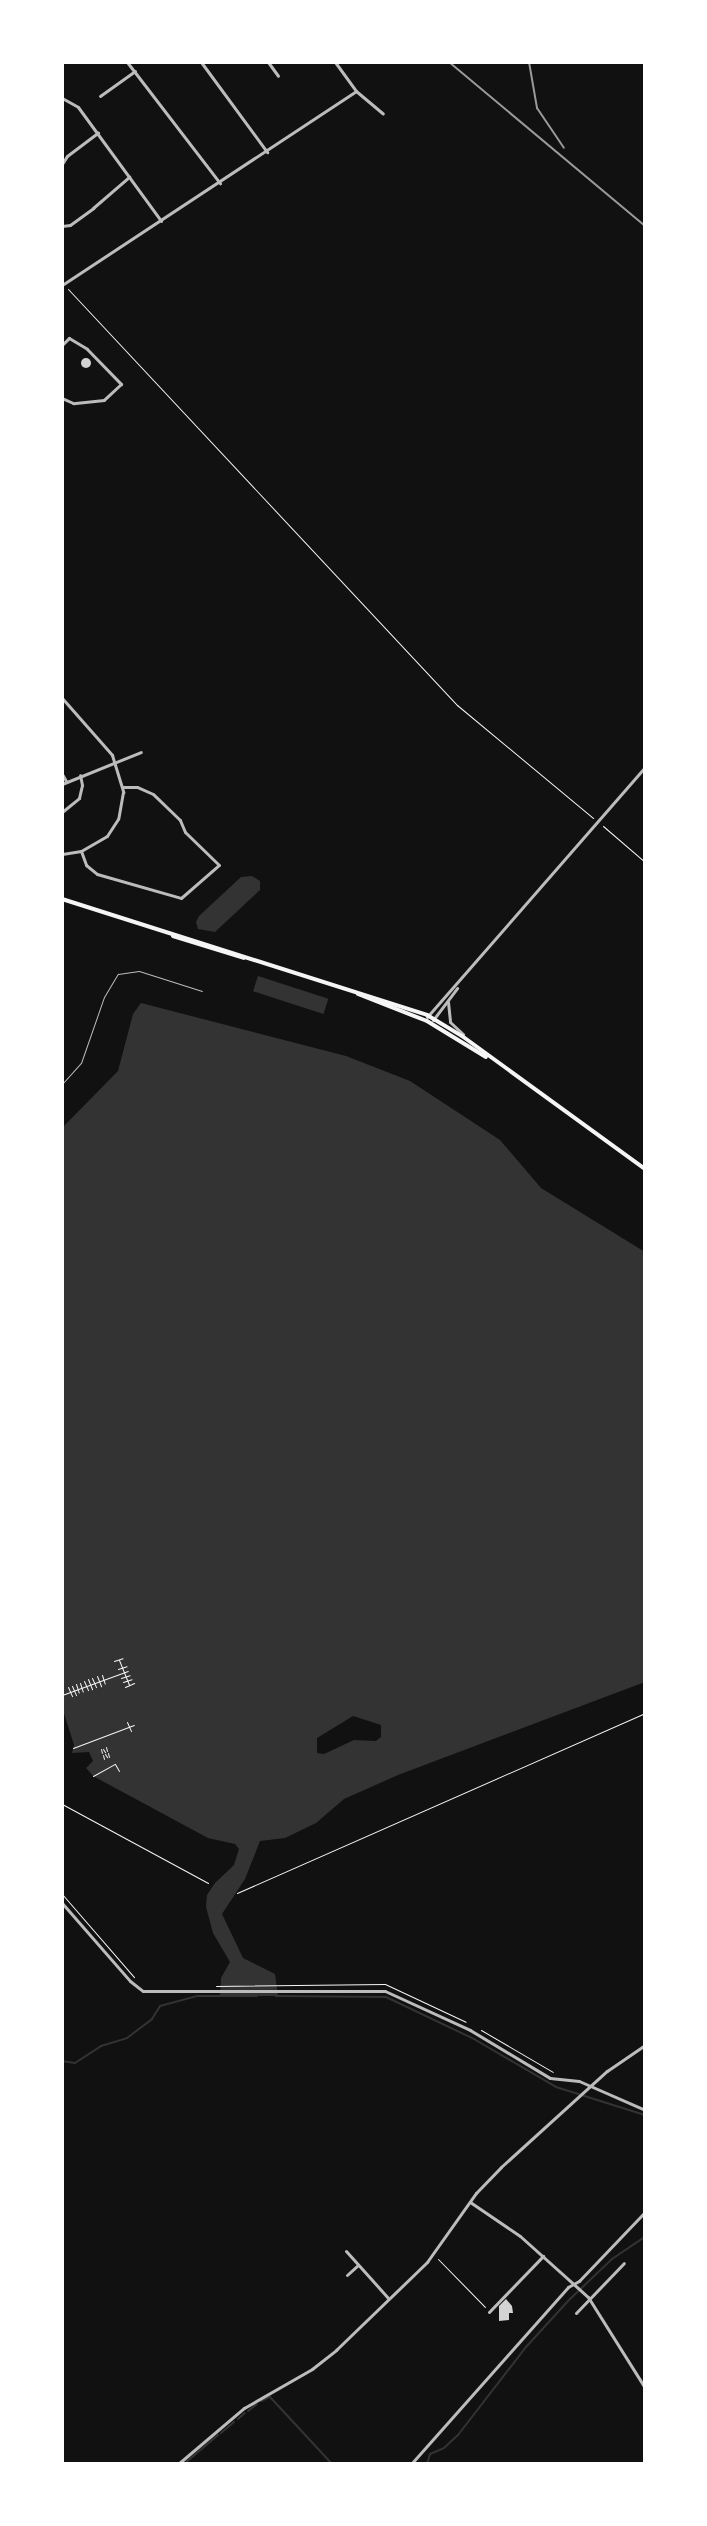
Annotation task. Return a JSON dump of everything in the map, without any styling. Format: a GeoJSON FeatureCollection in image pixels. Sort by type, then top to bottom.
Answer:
{"type":"FeatureCollection","features":[{"type":"Feature","properties":{"kind":"main road"},"geometry":{"type":"LineString","coordinates":[[63,900],[429,1019],[478,1047],[508,1071]]}},
{"type":"Feature","properties":{"kind":"main road"},"geometry":{"type":"LineString","coordinates":[[429,1019],[645,1169]]}},
{"type":"Feature","properties":{"kind":"street"},"geometry":{"type":"LineString","coordinates":[[127,62],[220,183]]}},
{"type":"Feature","properties":{"kind":"street"},"geometry":{"type":"LineString","coordinates":[[201,62],[267,152]]}},
{"type":"Feature","properties":{"kind":"street"},"geometry":{"type":"LineString","coordinates":[[268,62],[278,76]]}},
{"type":"Feature","properties":{"kind":"street"},"geometry":{"type":"LineString","coordinates":[[335,62],[356,91],[383,114]]}},
{"type":"Feature","properties":{"kind":"street"},"geometry":{"type":"LineString","coordinates":[[100,96],[135,71]]}},
{"type":"Feature","properties":{"kind":"street"},"geometry":{"type":"LineString","coordinates":[[62,285],[356,91]]}},
{"type":"Feature","properties":{"kind":"street"},"geometry":{"type":"LineString","coordinates":[[62,98],[78,107],[161,221]]}},
{"type":"Feature","properties":{"kind":"street"},"geometry":{"type":"LineString","coordinates":[[62,164],[67,156],[98,133]]}},
{"type":"Feature","properties":{"kind":"street"},"geometry":{"type":"LineString","coordinates":[[62,226],[85,214],[129,177]]}},
{"type":"Feature","properties":{"kind":"street"},"geometry":{"type":"LineString","coordinates":[[62,345],[69,338],[87,349],[121,384],[104,400],[73,403],[62,398]]}},
{"type":"Feature","properties":{"kind":"street"},"geometry":{"type":"LineString","coordinates":[[62,698],[116,762],[123,787],[120,814],[111,833],[81,851],[62,854]]}},
{"type":"Feature","properties":{"kind":"street"},"geometry":{"type":"LineString","coordinates":[[62,774],[64,783],[141,752]]}},
{"type":"Feature","properties":{"kind":"street"},"geometry":{"type":"LineString","coordinates":[[429,1019],[645,767]]}},
{"type":"Feature","properties":{"kind":"street"},"geometry":{"type":"LineString","coordinates":[[62,812],[79,798],[82,785],[80,775]]}},
{"type":"Feature","properties":{"kind":"street"},"geometry":{"type":"LineString","coordinates":[[81,851],[86,865],[97,874],[179,898],[186,896],[219,865],[185,832],[180,820],[153,794],[137,787],[123,787]]}},
{"type":"Feature","properties":{"kind":"street"},"geometry":{"type":"LineString","coordinates":[[429,1019],[448,1002],[458,984]]}},
{"type":"Feature","properties":{"kind":"street"},"geometry":{"type":"LineString","coordinates":[[448,1002],[451,1024],[478,1047]]}},
{"type":"Feature","properties":{"kind":"street"},"geometry":{"type":"LineString","coordinates":[[62,1903],[137,1987],[162,1992],[382,1990],[470,2030],[550,2078],[579,2081],[645,2110]]}},
{"type":"Feature","properties":{"kind":"street"},"geometry":{"type":"LineString","coordinates":[[178,2464],[244,2408],[320,2363],[433,2254],[470,2202],[501,2167],[607,2071],[645,2045]]}},
{"type":"Feature","properties":{"kind":"street"},"geometry":{"type":"LineString","coordinates":[[470,2202],[515,2231],[579,2288],[645,2388]]}},
{"type":"Feature","properties":{"kind":"street"},"geometry":{"type":"LineString","coordinates":[[411,2464],[574,2284],[645,2212]]}},
{"type":"Feature","properties":{"kind":"street"},"geometry":{"type":"LineString","coordinates":[[346,2251],[389,2299]]}},
{"type":"Feature","properties":{"kind":"street"},"geometry":{"type":"LineString","coordinates":[[489,2312],[543,2256]]}},
{"type":"Feature","properties":{"kind":"street"},"geometry":{"type":"LineString","coordinates":[[576,2313],[587,2297],[624,2263]]}},
{"type":"Feature","properties":{"kind":"street"},"geometry":{"type":"LineString","coordinates":[[347,2275],[358,2265]]}},
{"type":"Feature","properties":{"kind":"lane"},"geometry":{"type":"LineString","coordinates":[[62,1084],[81,1063],[109,987],[122,972],[143,972],[202,991]]}},
{"type":"Feature","properties":{"kind":"path"},"geometry":{"type":"LineString","coordinates":[[62,285],[75,293],[110,330],[457,705],[645,862]]}},
{"type":"Feature","properties":{"kind":"path"},"geometry":{"type":"LineString","coordinates":[[114,1661],[123,1658]]}},
{"type":"Feature","properties":{"kind":"path"},"geometry":{"type":"LineString","coordinates":[[119,1660],[129,1685]]}},
{"type":"Feature","properties":{"kind":"path"},"geometry":{"type":"LineString","coordinates":[[117,1665],[126,1662]]}},
{"type":"Feature","properties":{"kind":"path"},"geometry":{"type":"LineString","coordinates":[[118,1669],[127,1666]]}},
{"type":"Feature","properties":{"kind":"path"},"geometry":{"type":"LineString","coordinates":[[62,1695],[128,1671]]}},
{"type":"Feature","properties":{"kind":"path"},"geometry":{"type":"LineString","coordinates":[[102,1675],[105,1684]]}},
{"type":"Feature","properties":{"kind":"path"},"geometry":{"type":"LineString","coordinates":[[121,1678],[130,1675]]}},
{"type":"Feature","properties":{"kind":"path"},"geometry":{"type":"LineString","coordinates":[[97,1676],[101,1686]]}},
{"type":"Feature","properties":{"kind":"path"},"geometry":{"type":"LineString","coordinates":[[92,1678],[96,1687]]}},
{"type":"Feature","properties":{"kind":"path"},"geometry":{"type":"LineString","coordinates":[[88,1679],[92,1689]]}},
{"type":"Feature","properties":{"kind":"path"},"geometry":{"type":"LineString","coordinates":[[123,1682],[132,1679]]}},
{"type":"Feature","properties":{"kind":"path"},"geometry":{"type":"LineString","coordinates":[[84,1681],[88,1690]]}},
{"type":"Feature","properties":{"kind":"path"},"geometry":{"type":"LineString","coordinates":[[80,1683],[83,1692]]}},
{"type":"Feature","properties":{"kind":"path"},"geometry":{"type":"LineString","coordinates":[[125,1687],[134,1683]]}},
{"type":"Feature","properties":{"kind":"path"},"geometry":{"type":"LineString","coordinates":[[76,1684],[79,1693]]}},
{"type":"Feature","properties":{"kind":"path"},"geometry":{"type":"LineString","coordinates":[[72,1686],[76,1695]]}},
{"type":"Feature","properties":{"kind":"path"},"geometry":{"type":"LineString","coordinates":[[68,1687],[72,1696]]}},
{"type":"Feature","properties":{"kind":"path"},"geometry":{"type":"LineString","coordinates":[[237,1893],[645,1713]]}},
{"type":"Feature","properties":{"kind":"path"},"geometry":{"type":"LineString","coordinates":[[127,1722],[131,1731]]}},
{"type":"Feature","properties":{"kind":"path"},"geometry":{"type":"LineString","coordinates":[[123,1724],[127,1733]]}},
{"type":"Feature","properties":{"kind":"path"},"geometry":{"type":"LineString","coordinates":[[73,1748],[134,1725]]}},
{"type":"Feature","properties":{"kind":"path"},"geometry":{"type":"LineString","coordinates":[[119,1726],[123,1734]]}},
{"type":"Feature","properties":{"kind":"path"},"geometry":{"type":"LineString","coordinates":[[109,1728],[111,1733]]}},
{"type":"Feature","properties":{"kind":"path"},"geometry":{"type":"LineString","coordinates":[[115,1728],[118,1735]]}},
{"type":"Feature","properties":{"kind":"path"},"geometry":{"type":"LineString","coordinates":[[104,1730],[106,1735]]}},
{"type":"Feature","properties":{"kind":"path"},"geometry":{"type":"LineString","coordinates":[[113,1770],[120,1762]]}},
{"type":"Feature","properties":{"kind":"path"},"geometry":{"type":"LineString","coordinates":[[93,1776],[122,1766]]}},
{"type":"Feature","properties":{"kind":"path"},"geometry":{"type":"LineString","coordinates":[[62,1804],[208,1883]]}},
{"type":"Feature","properties":{"kind":"path"},"geometry":{"type":"LineString","coordinates":[[62,1894],[137,1980]]}},
{"type":"Feature","properties":{"kind":"path"},"geometry":{"type":"LineString","coordinates":[[212,1986],[385,1984],[470,2024]]}},
{"type":"Feature","properties":{"kind":"path"},"geometry":{"type":"LineString","coordinates":[[482,2031],[558,2074]]}},
{"type":"Feature","properties":{"kind":"path"},"geometry":{"type":"LineString","coordinates":[[433,2254],[489,2312]]}},
{"type":"Feature","properties":{"kind":"shaded area"},"geometry":{"type":"Polygon","coordinates":[[[252,876],[260,881],[260,890],[215,932],[198,929],[196,922],[199,916],[241,877],[252,876]]]}},
{"type":"Feature","properties":{"kind":"shaded area"},"geometry":{"type":"Polygon","coordinates":[[[258,976],[328,999],[323,1014],[253,991],[258,976]]]}},
{"type":"Feature","properties":{"kind":"shaded area"},"geometry":{"type":"Polygon","coordinates":[[[141,1003],[346,1056],[410,1081],[500,1140],[541,1188],[645,1252],[645,1682],[398,1775],[344,1799],[316,1823],[285,1838],[260,1841],[245,1879],[222,1914],[243,1958],[275,1974],[278,1996],[220,1996],[221,1978],[230,1962],[213,1933],[206,1907],[207,1895],[234,1865],[239,1849],[235,1844],[208,1838],[93,1776],[86,1768],[93,1761],[89,1752],[72,1753],[74,1745],[62,1707],[62,1128],[118,1071],[133,1014],[141,1003]],[[353,1716],[317,1738],[317,1753],[324,1754],[354,1740],[376,1741],[381,1737],[381,1725],[353,1716]]]}},
{"type":"Feature","properties":{"kind":"building"},"geometry":{"type":"Polygon","coordinates":[[[86,358],[91,363],[86,368],[81,363],[86,358]]]}},
{"type":"Feature","properties":{"kind":"building"},"geometry":{"type":"Polygon","coordinates":[[[506,2299],[513,2313],[509,2313],[509,2320],[499,2321],[499,2306],[506,2299]]]}},
{"type":"Feature","properties":{"kind":"waterway"},"geometry":{"type":"LineString","coordinates":[[62,2061],[75,2063],[101,2046],[127,2038],[152,2019],[160,2006],[198,1996],[257,1996]]}},
{"type":"Feature","properties":{"kind":"waterway"},"geometry":{"type":"LineString","coordinates":[[276,1996],[386,1997],[474,2039],[556,2087],[645,2115]]}},
{"type":"Feature","properties":{"kind":"waterway"},"geometry":{"type":"LineString","coordinates":[[427,2464],[430,2454],[444,2448],[458,2435],[526,2347],[568,2301],[612,2259],[645,2237]]}},
{"type":"Feature","properties":{"kind":"waterway"},"geometry":{"type":"LineString","coordinates":[[261,2401],[270,2397],[332,2464]]}},
{"type":"Feature","properties":{"kind":"waterway"},"geometry":{"type":"LineString","coordinates":[[248,2411],[257,2404]]}},
{"type":"Feature","properties":{"kind":"waterway"},"geometry":{"type":"LineString","coordinates":[[238,2419],[245,2413]]}},
{"type":"Feature","properties":{"kind":"waterway"},"geometry":{"type":"LineString","coordinates":[[221,2433],[234,2422]]}},
{"type":"Feature","properties":{"kind":"waterway"},"geometry":{"type":"LineString","coordinates":[[184,2464],[218,2435]]}},
{"type":"Feature","properties":{"kind":"railway"},"geometry":{"type":"LineString","coordinates":[[449,62],[645,226]]}},
{"type":"Feature","properties":{"kind":"railway"},"geometry":{"type":"LineString","coordinates":[[529,62],[537,108],[564,148]]}}]}
